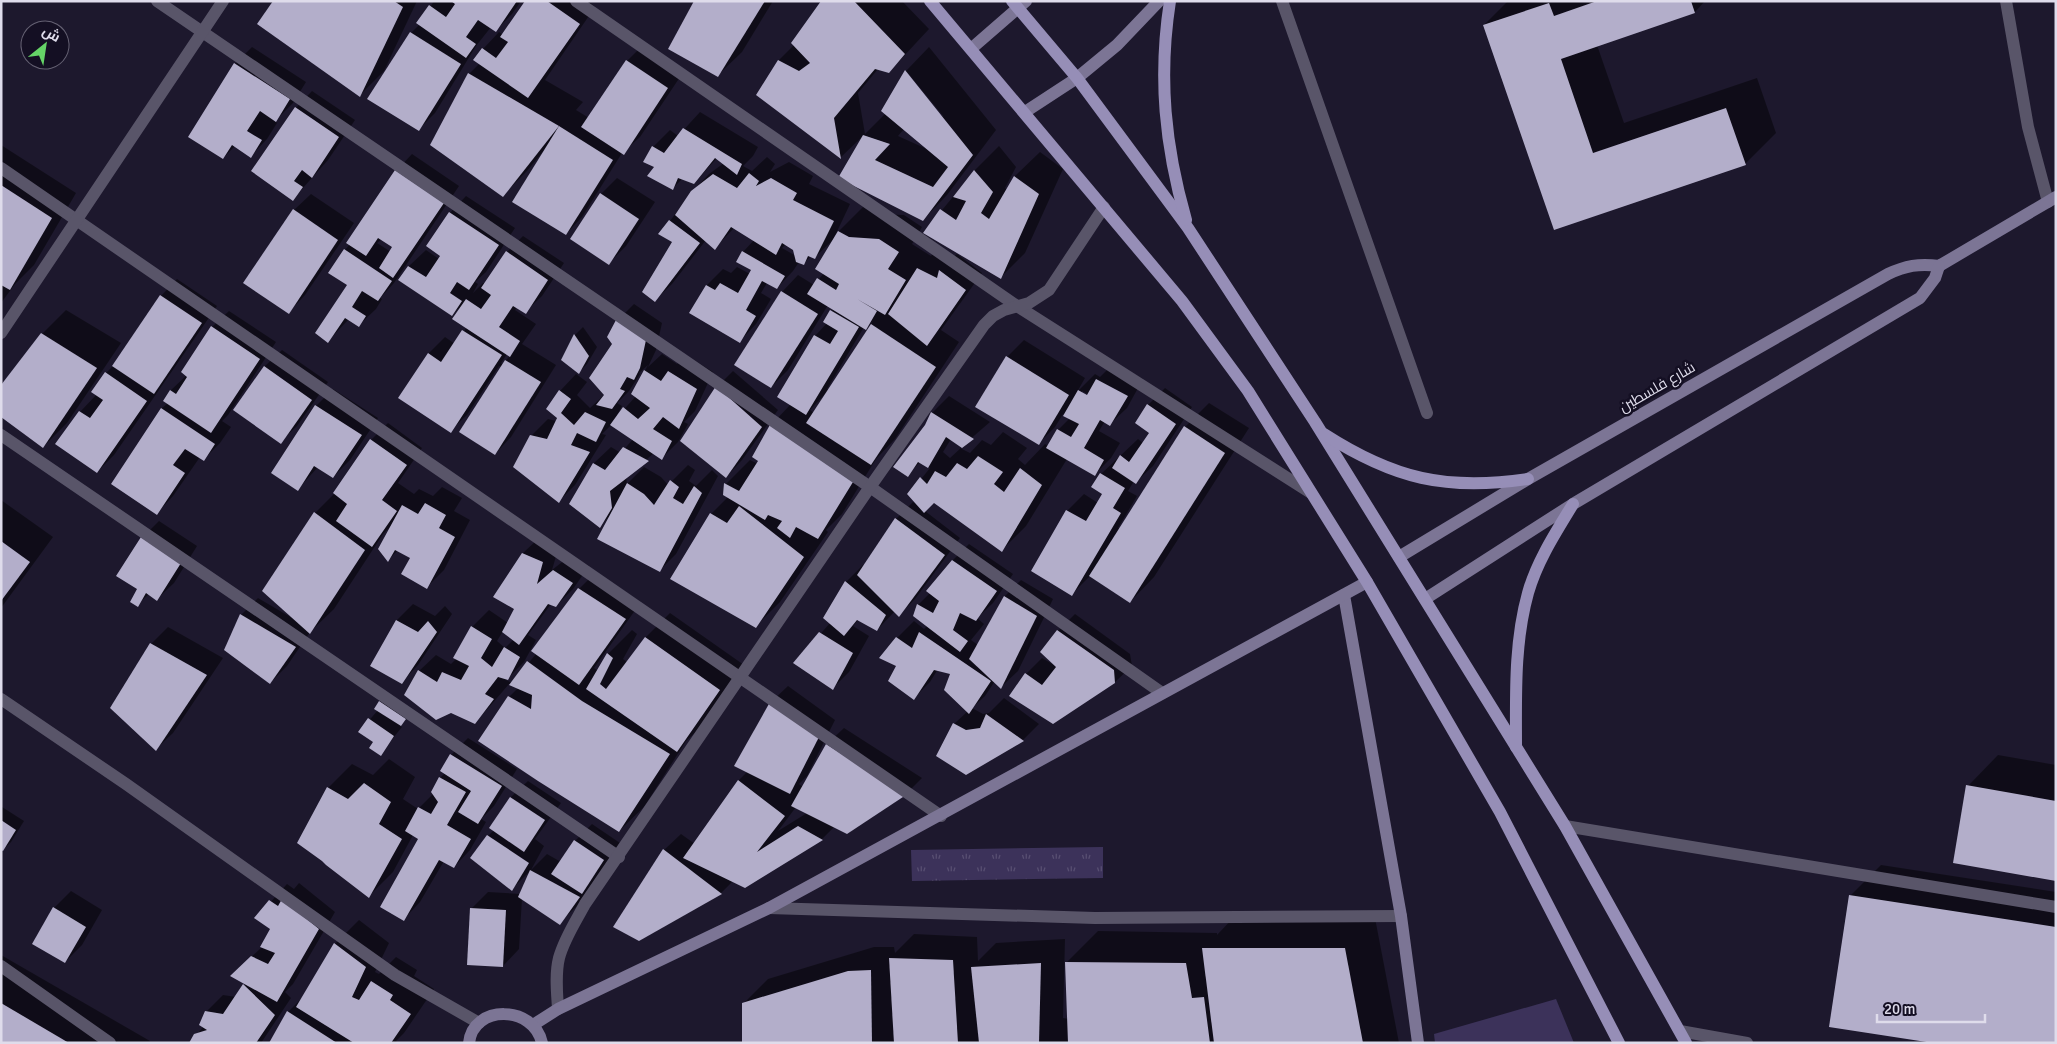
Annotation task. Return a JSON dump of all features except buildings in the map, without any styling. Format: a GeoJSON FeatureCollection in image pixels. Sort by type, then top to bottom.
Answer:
{"type":"FeatureCollection","features":[{"type":"Feature","properties":{"kind":"main road"},"geometry":{"type":"LineString","coordinates":[[930,1],[972,48],[1182,301],[1248,391],[1367,582],[1500,812],[1619,1043]]}},
{"type":"Feature","properties":{"kind":"main road"},"geometry":{"type":"LineString","coordinates":[[1170,1],[1165,34],[1163,83],[1166,132],[1174,180],[1188,228]]}},
{"type":"Feature","properties":{"kind":"main road"},"geometry":{"type":"LineString","coordinates":[[1019,4],[1077,78],[1188,228],[1322,432],[1564,826],[1683,1037]]}},
{"type":"Feature","properties":{"kind":"main road"},"geometry":{"type":"LineString","coordinates":[[1322,432],[1352,452],[1385,468],[1420,478],[1456,484],[1492,484],[1528,479]]}},
{"type":"Feature","properties":{"kind":"main road"},"geometry":{"type":"LineString","coordinates":[[1516,747],[1516,683],[1520,638],[1528,593],[1544,551],[1573,504]]}},
{"type":"Feature","properties":{"kind":"street"},"geometry":{"type":"LineString","coordinates":[[156,1],[870,486],[1162,693]]}},
{"type":"Feature","properties":{"kind":"street"},"geometry":{"type":"LineString","coordinates":[[1,333],[223,1]]}},
{"type":"Feature","properties":{"kind":"street"},"geometry":{"type":"LineString","coordinates":[[576,1],[1017,306],[1311,493]]}},
{"type":"Feature","properties":{"kind":"street"},"geometry":{"type":"LineString","coordinates":[[1025,112],[1077,78],[1117,45],[1159,1]]}},
{"type":"Feature","properties":{"kind":"street"},"geometry":{"type":"LineString","coordinates":[[1282,1],[1427,413]]}},
{"type":"Feature","properties":{"kind":"street"},"geometry":{"type":"LineString","coordinates":[[1425,599],[1573,504],[1920,298],[1935,278],[1939,266],[2052,200],[2028,127],[2006,1]]}},
{"type":"Feature","properties":{"kind":"street"},"geometry":{"type":"LineString","coordinates":[[972,48],[1019,4]]}},
{"type":"Feature","properties":{"kind":"street"},"geometry":{"type":"LineString","coordinates":[[1,168],[941,816]]}},
{"type":"Feature","properties":{"kind":"street"},"geometry":{"type":"LineString","coordinates":[[558,1009],[557,980],[559,958],[571,928],[870,486],[984,325],[993,316],[1040,297],[1049,290],[1104,206]]}},
{"type":"Feature","properties":{"kind":"street","name":"شارع فلسطين"},"geometry":{"type":"LineString","coordinates":[[1399,557],[1528,479],[1888,274],[1912,265],[1926,264],[1939,266]]}},
{"type":"Feature","properties":{"kind":"street"},"geometry":{"type":"LineString","coordinates":[[1,435],[619,857]]}},
{"type":"Feature","properties":{"kind":"street"},"geometry":{"type":"LineString","coordinates":[[533,1025],[558,1009],[769,908],[941,816],[1367,582]]}},
{"type":"Feature","properties":{"kind":"street"},"geometry":{"type":"LineString","coordinates":[[1344,595],[1401,916],[1418,1043]]}},
{"type":"Feature","properties":{"kind":"street"},"geometry":{"type":"LineString","coordinates":[[1,699],[126,784],[395,975],[479,1023]]}},
{"type":"Feature","properties":{"kind":"street"},"geometry":{"type":"LineString","coordinates":[[1564,826],[2056,907]]}},
{"type":"Feature","properties":{"kind":"street"},"geometry":{"type":"LineString","coordinates":[[769,908],[1095,918],[1401,916]]}},
{"type":"Feature","properties":{"kind":"street"},"geometry":{"type":"LineString","coordinates":[[1,966],[110,1043]]}},
{"type":"Feature","properties":{"kind":"street"},"geometry":{"type":"LineString","coordinates":[[469,1043],[469,1038],[479,1023],[497,1014],[517,1015],[533,1025],[542,1043]]}},
{"type":"Feature","properties":{"kind":"street"},"geometry":{"type":"LineString","coordinates":[[1683,1037],[1747,1043]]}},
{"type":"Feature","properties":{"kind":"green space"},"geometry":{"type":"Polygon","coordinates":[[[1103,847],[1103,878],[912,881],[911,850],[1103,847]]]}},
{"type":"Feature","properties":{"kind":"green space"},"geometry":{"type":"Polygon","coordinates":[[[1556,999],[1574,1043],[1435,1043],[1434,1034],[1556,999]]]}}]}
